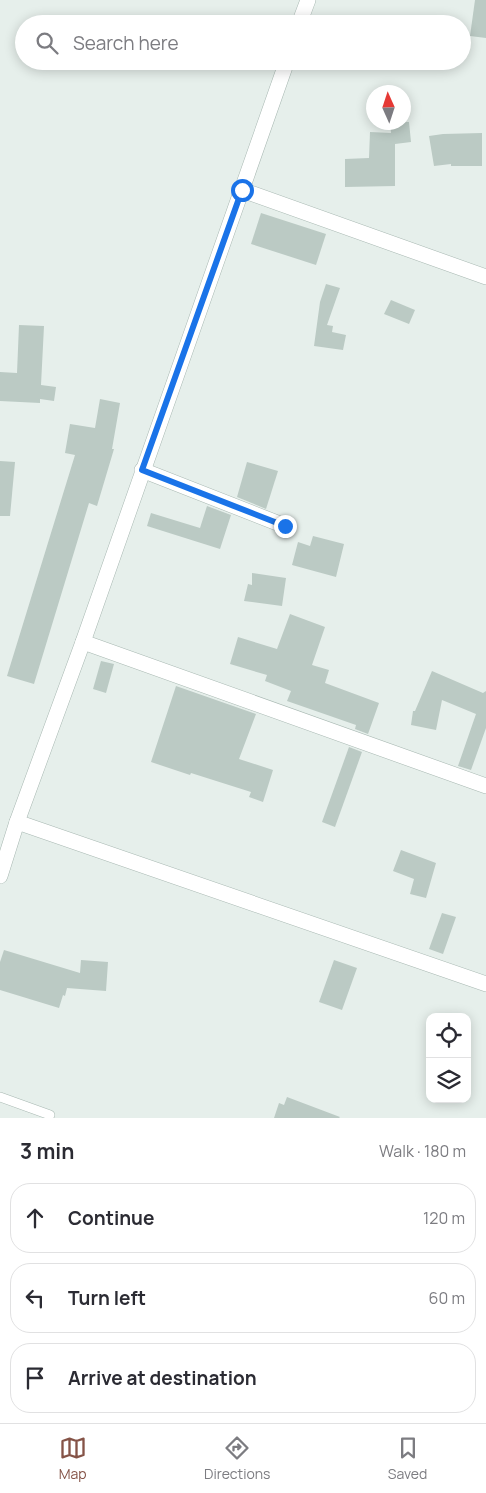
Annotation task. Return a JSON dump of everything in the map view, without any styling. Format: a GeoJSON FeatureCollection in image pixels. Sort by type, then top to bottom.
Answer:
{"type":"FeatureCollection","features":[{"type":"Feature","properties":{"kind":"street"},"geometry":{"type":"LineString","coordinates":[[303,15],[308,0]]}},
{"type":"Feature","properties":{"kind":"street"},"geometry":{"type":"LineString","coordinates":[[0,876],[17,822],[83,642],[284,70]]}},
{"type":"Feature","properties":{"kind":"street"},"geometry":{"type":"LineString","coordinates":[[242,190],[486,277]]}},
{"type":"Feature","properties":{"kind":"street"},"geometry":{"type":"LineString","coordinates":[[142,470],[285,526]]}},
{"type":"Feature","properties":{"kind":"street"},"geometry":{"type":"LineString","coordinates":[[83,642],[486,786]]}},
{"type":"Feature","properties":{"kind":"street"},"geometry":{"type":"LineString","coordinates":[[17,822],[486,984]]}},
{"type":"Feature","properties":{"kind":"lane"},"geometry":{"type":"LineString","coordinates":[[0,1097],[50,1115]]}},
{"type":"Feature","properties":{"kind":"building"},"geometry":{"type":"Polygon","coordinates":[[[475,0],[486,0],[486,38],[471,36],[475,0]]]}},
{"type":"Feature","properties":{"kind":"building"},"geometry":{"type":"Polygon","coordinates":[[[391,130],[410,130],[411,142],[395,144],[395,186],[345,187],[345,159],[369,158],[370,132],[391,133],[391,130]]]}},
{"type":"Feature","properties":{"kind":"building"},"geometry":{"type":"Polygon","coordinates":[[[482,133],[482,166],[451,166],[451,164],[434,166],[429,136],[482,133]]]}},
{"type":"Feature","properties":{"kind":"building"},"geometry":{"type":"Polygon","coordinates":[[[261,213],[326,234],[316,265],[251,244],[261,213]]]}},
{"type":"Feature","properties":{"kind":"building"},"geometry":{"type":"Polygon","coordinates":[[[326,284],[340,288],[327,325],[333,326],[332,332],[346,335],[343,350],[314,346],[320,302],[326,284]]]}},
{"type":"Feature","properties":{"kind":"building"},"geometry":{"type":"Polygon","coordinates":[[[391,300],[415,310],[409,324],[384,314],[391,300]]]}},
{"type":"Feature","properties":{"kind":"building"},"geometry":{"type":"Polygon","coordinates":[[[19,325],[44,326],[41,385],[56,387],[54,401],[40,399],[40,403],[0,401],[0,372],[17,373],[19,325]]]}},
{"type":"Feature","properties":{"kind":"building"},"geometry":{"type":"Polygon","coordinates":[[[100,399],[120,403],[112,449],[114,449],[97,506],[89,503],[34,684],[7,676],[75,455],[65,453],[70,424],[95,428],[100,399]]]}},
{"type":"Feature","properties":{"kind":"building"},"geometry":{"type":"Polygon","coordinates":[[[0,461],[15,462],[10,516],[0,516],[0,461]]]}},
{"type":"Feature","properties":{"kind":"building"},"geometry":{"type":"Polygon","coordinates":[[[247,462],[278,471],[266,509],[237,497],[247,462]]]}},
{"type":"Feature","properties":{"kind":"building"},"geometry":{"type":"Polygon","coordinates":[[[207,506],[231,515],[220,549],[147,526],[151,513],[200,528],[207,506]]]}},
{"type":"Feature","properties":{"kind":"building"},"geometry":{"type":"Polygon","coordinates":[[[313,536],[344,544],[336,577],[292,565],[298,542],[310,546],[313,536]]]}},
{"type":"Feature","properties":{"kind":"building"},"geometry":{"type":"Polygon","coordinates":[[[252,573],[286,578],[282,606],[244,601],[248,584],[252,585],[252,573]]]}},
{"type":"Feature","properties":{"kind":"building"},"geometry":{"type":"Polygon","coordinates":[[[290,614],[325,627],[312,665],[329,670],[325,683],[379,703],[368,734],[355,729],[356,725],[287,701],[291,691],[265,681],[267,675],[230,664],[238,637],[277,649],[290,614]]]}},
{"type":"Feature","properties":{"kind":"building"},"geometry":{"type":"Polygon","coordinates":[[[101,661],[114,664],[106,693],[93,689],[101,661]]]}},
{"type":"Feature","properties":{"kind":"building"},"geometry":{"type":"Polygon","coordinates":[[[432,671],[483,693],[486,691],[486,728],[471,770],[458,766],[476,714],[442,700],[436,730],[411,725],[413,711],[415,711],[432,671]]]}},
{"type":"Feature","properties":{"kind":"building"},"geometry":{"type":"Polygon","coordinates":[[[176,686],[256,714],[239,759],[273,770],[263,802],[249,797],[251,792],[151,762],[176,686]]]}},
{"type":"Feature","properties":{"kind":"building"},"geometry":{"type":"Polygon","coordinates":[[[349,747],[362,752],[335,827],[322,822],[349,747]]]}},
{"type":"Feature","properties":{"kind":"building"},"geometry":{"type":"Polygon","coordinates":[[[401,850],[436,863],[426,898],[410,894],[414,879],[393,871],[401,850]]]}},
{"type":"Feature","properties":{"kind":"building"},"geometry":{"type":"Polygon","coordinates":[[[442,913],[456,917],[443,954],[429,949],[442,913]]]}},
{"type":"Feature","properties":{"kind":"building"},"geometry":{"type":"Polygon","coordinates":[[[4,950],[80,973],[81,960],[108,962],[106,991],[67,988],[59,1008],[0,990],[0,962],[4,950]]]}},
{"type":"Feature","properties":{"kind":"building"},"geometry":{"type":"Polygon","coordinates":[[[334,960],[357,968],[342,1010],[319,1002],[334,960]]]}},
{"type":"Feature","properties":{"kind":"building"},"geometry":{"type":"Polygon","coordinates":[[[287,1097],[340,1117],[274,1118],[279,1103],[284,1105],[287,1097]]]}},
{"type":"Feature","properties":{"kind":"route"},"geometry":{"type":"LineString","coordinates":[[242,190],[142,470],[285,526]]}}]}
